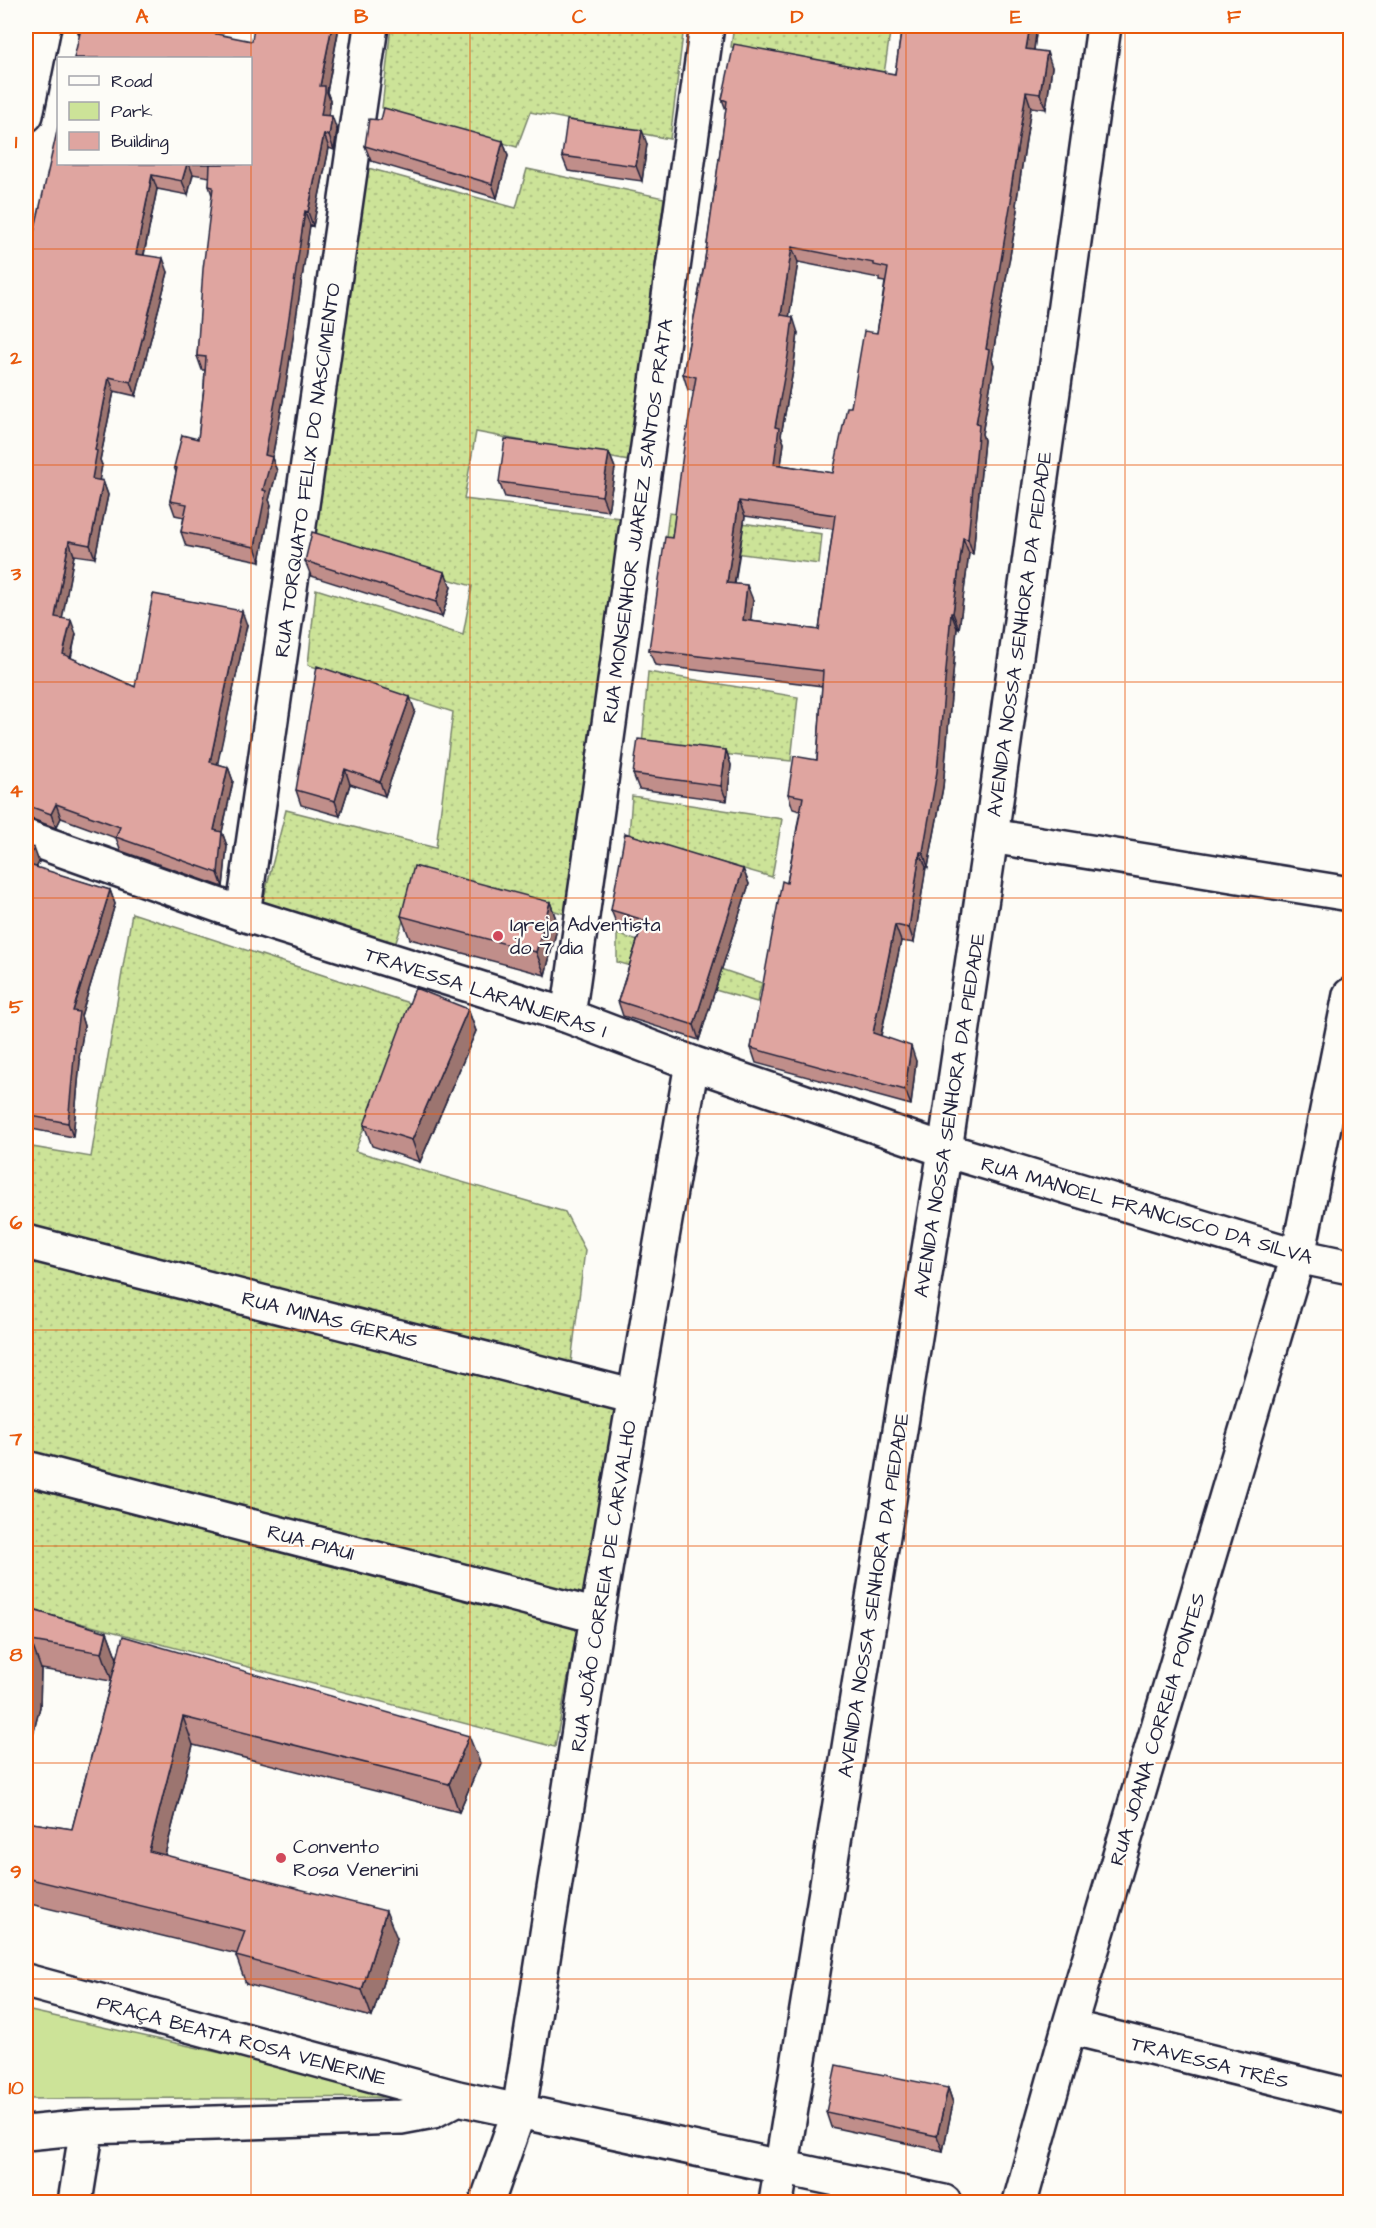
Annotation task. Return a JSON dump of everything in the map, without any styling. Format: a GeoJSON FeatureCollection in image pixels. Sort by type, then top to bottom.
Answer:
{"type":"FeatureCollection","features":[{"type":"Feature","properties":{"kind":"street"},"geometry":{"type":"LineString","coordinates":[[26,115],[44,26]]}},
{"type":"Feature","properties":{"kind":"street","name":"RUA TORQUATO FELIX DO NASCIMENTO"},"geometry":{"type":"LineString","coordinates":[[243,914],[370,26]]}},
{"type":"Feature","properties":{"kind":"street","name":"RUA MONSENHOR JUAREZ SANTOS PRATA"},"geometry":{"type":"LineString","coordinates":[[568,1016],[707,26]]}},
{"type":"Feature","properties":{"kind":"street","name":"AVENIDA NOSSA SENHORA DA PIEDADE"},"geometry":{"type":"LineString","coordinates":[[776,2202],[945,1150],[1104,26]]}},
{"type":"Feature","properties":{"kind":"street"},"geometry":{"type":"LineString","coordinates":[[991,836],[1350,894]]}},
{"type":"Feature","properties":{"kind":"street","name":"TRAVESSA LARANJEIRAS I"},"geometry":{"type":"LineString","coordinates":[[26,837],[243,914],[568,1016],[692,1063],[945,1150]]}},
{"type":"Feature","properties":{"kind":"street","name":"RUA JOANA CORREIA PONTES"},"geometry":{"type":"LineString","coordinates":[[1020,2202],[1069,2027],[1298,1256],[1350,995]]}},
{"type":"Feature","properties":{"kind":"street","name":"RUA JOÃO CORREIA DE CARVALHO"},"geometry":{"type":"LineString","coordinates":[[487,2202],[519,2111],[597,1616],[692,1063]]}},
{"type":"Feature","properties":{"kind":"street","name":"RUA MANOEL FRANCISCO DA SILVA"},"geometry":{"type":"LineString","coordinates":[[945,1150],[1298,1256],[1350,1267]]}},
{"type":"Feature","properties":{"kind":"street","name":"RUA MINAS GERAIS"},"geometry":{"type":"LineString","coordinates":[[26,1242],[635,1397]]}},
{"type":"Feature","properties":{"kind":"street","name":"RUA PIAUI"},"geometry":{"type":"LineString","coordinates":[[26,1468],[597,1616]]}},
{"type":"Feature","properties":{"kind":"street","name":"PRAÇA BEATA ROSA VENERINE"},"geometry":{"type":"LineString","coordinates":[[26,1981],[458,2098],[944,2202]]}},
{"type":"Feature","properties":{"kind":"street","name":"TRAVESSA TRÊS"},"geometry":{"type":"LineString","coordinates":[[1069,2027],[1350,2096]]}},
{"type":"Feature","properties":{"kind":"street","name":"PRAÇA BEATA ROSA VENERINE"},"geometry":{"type":"LineString","coordinates":[[26,2133],[87,2127],[401,2117],[433,2111],[458,2098]]}},
{"type":"Feature","properties":{"kind":"street"},"geometry":{"type":"LineString","coordinates":[[75,2202],[87,2127]]}},
{"type":"Feature","properties":{"kind":"green space"},"geometry":{"type":"Polygon","coordinates":[[[391,26],[684,26],[670,139],[530,112],[517,147],[382,108],[391,26]]]}},
{"type":"Feature","properties":{"kind":"green space"},"geometry":{"type":"Polygon","coordinates":[[[734,26],[891,26],[884,74],[731,47],[734,26]]]}},
{"type":"Feature","properties":{"kind":"green space"},"geometry":{"type":"Polygon","coordinates":[[[368,168],[516,208],[527,169],[664,198],[629,461],[476,432],[464,499],[620,518],[575,917],[420,870],[394,948],[261,909],[286,810],[436,848],[453,712],[308,665],[316,589],[463,635],[472,586],[314,540],[368,168]]]}},
{"type":"Feature","properties":{"kind":"green space"},"geometry":{"type":"Polygon","coordinates":[[[669,513],[822,534],[819,564],[665,544],[669,513]]]}},
{"type":"Feature","properties":{"kind":"green space"},"geometry":{"type":"Polygon","coordinates":[[[648,672],[798,697],[791,761],[642,746],[648,672]]]}},
{"type":"Feature","properties":{"kind":"green space"},"geometry":{"type":"Polygon","coordinates":[[[632,796],[782,819],[772,877],[629,836],[632,796]]]}},
{"type":"Feature","properties":{"kind":"green space"},"geometry":{"type":"Polygon","coordinates":[[[132,913],[412,1004],[355,1151],[565,1212],[585,1250],[567,1395],[619,1405],[555,1747],[26,1609],[26,1146],[91,1157],[132,913]]]}},
{"type":"Feature","properties":{"kind":"green space"},"geometry":{"type":"Polygon","coordinates":[[[617,934],[762,983],[757,1002],[617,962],[617,934]]]}},
{"type":"Feature","properties":{"kind":"green space"},"geometry":{"type":"Polygon","coordinates":[[[26,2010],[420,2097],[26,2099],[26,2010]]]}},
{"type":"Feature","properties":{"kind":"building"},"geometry":{"type":"Polygon","coordinates":[[[80,26],[177,26],[252,41],[254,26],[332,26],[320,86],[325,86],[321,115],[332,116],[329,136],[324,134],[308,212],[305,211],[281,370],[265,455],[272,457],[263,490],[266,491],[255,547],[181,532],[187,504],[170,501],[177,468],[174,467],[182,435],[198,439],[206,357],[197,356],[203,269],[213,187],[209,186],[210,165],[252,165],[252,57],[74,57],[80,33],[78,32],[80,26]]]}},
{"type":"Feature","properties":{"kind":"building"},"geometry":{"type":"Polygon","coordinates":[[[902,26],[1030,26],[1026,49],[1047,52],[1040,94],[1026,92],[1010,195],[1012,195],[986,349],[989,350],[976,424],[979,425],[968,539],[963,538],[953,613],[951,613],[937,772],[923,852],[920,852],[909,928],[895,925],[873,1033],[911,1046],[905,1090],[751,1048],[782,881],[787,883],[803,797],[788,794],[794,756],[817,760],[823,671],[649,650],[665,537],[672,538],[696,377],[683,374],[704,266],[727,101],[722,99],[734,44],[895,74],[902,26]],[[792,247],[781,315],[793,317],[775,427],[779,428],[774,464],[833,473],[847,407],[851,407],[864,331],[877,333],[888,268],[874,265],[874,263],[792,247]],[[739,501],[727,583],[747,585],[743,620],[819,630],[835,515],[739,501]]]}},
{"type":"Feature","properties":{"kind":"building"},"geometry":{"type":"Polygon","coordinates":[[[384,108],[503,141],[492,184],[365,146],[369,119],[381,120],[384,108]]]}},
{"type":"Feature","properties":{"kind":"building"},"geometry":{"type":"Polygon","coordinates":[[[567,120],[642,130],[636,166],[562,156],[567,120]]]}},
{"type":"Feature","properties":{"kind":"building"},"geometry":{"type":"Polygon","coordinates":[[[57,131],[57,165],[187,165],[182,181],[152,175],[136,254],[163,258],[131,382],[109,377],[95,450],[97,451],[92,479],[103,481],[90,545],[69,541],[55,617],[71,620],[63,654],[135,687],[153,594],[242,611],[210,762],[228,767],[214,830],[222,832],[218,873],[116,837],[120,827],[56,804],[51,814],[26,805],[26,284],[33,237],[57,131]]]}},
{"type":"Feature","properties":{"kind":"building"},"geometry":{"type":"Polygon","coordinates":[[[505,439],[609,453],[602,496],[499,482],[505,439]]]}},
{"type":"Feature","properties":{"kind":"building"},"geometry":{"type":"Polygon","coordinates":[[[312,532],[445,572],[436,602],[305,561],[312,532]]]}},
{"type":"Feature","properties":{"kind":"building"},"geometry":{"type":"Polygon","coordinates":[[[317,666],[410,697],[380,782],[345,769],[335,801],[296,790],[317,666]]]}},
{"type":"Feature","properties":{"kind":"building"},"geometry":{"type":"Polygon","coordinates":[[[638,739],[726,750],[721,786],[633,774],[638,739]]]}},
{"type":"Feature","properties":{"kind":"building"},"geometry":{"type":"Polygon","coordinates":[[[625,833],[743,869],[694,1025],[618,1001],[644,920],[611,910],[625,833]]]}},
{"type":"Feature","properties":{"kind":"building"},"geometry":{"type":"Polygon","coordinates":[[[26,845],[34,848],[26,864],[26,845]]]}},
{"type":"Feature","properties":{"kind":"building"},"geometry":{"type":"Polygon","coordinates":[[[26,864],[110,890],[73,1011],[79,1012],[68,1123],[26,1115],[26,864]]]}},
{"type":"Feature","properties":{"kind":"building"},"geometry":{"type":"Polygon","coordinates":[[[414,866],[550,902],[536,952],[401,916],[414,866]]]}},
{"type":"Feature","properties":{"kind":"building"},"geometry":{"type":"Polygon","coordinates":[[[415,988],[468,1009],[412,1140],[364,1125],[415,988]]]}},
{"type":"Feature","properties":{"kind":"building"},"geometry":{"type":"Polygon","coordinates":[[[26,1608],[107,1632],[102,1653],[31,1641],[30,1679],[26,1695],[26,1608]]]}},
{"type":"Feature","properties":{"kind":"building"},"geometry":{"type":"Polygon","coordinates":[[[123,1636],[469,1736],[449,1784],[183,1717],[149,1851],[386,1911],[362,1990],[236,1956],[245,1931],[26,1878],[26,1822],[72,1829],[123,1636]]]}},
{"type":"Feature","properties":{"kind":"building"},"geometry":{"type":"Polygon","coordinates":[[[836,2065],[948,2088],[937,2136],[826,2112],[836,2065]]]}},
{"type":"Feature","properties":{"kind":"place","name":"Igreja Adventista do 7 dia"},"geometry":{"type":"Point","coordinates":[498,936]}},
{"type":"Feature","properties":{"kind":"place","name":"Convento Rosa Venerini"},"geometry":{"type":"Point","coordinates":[281,1858]}}]}
